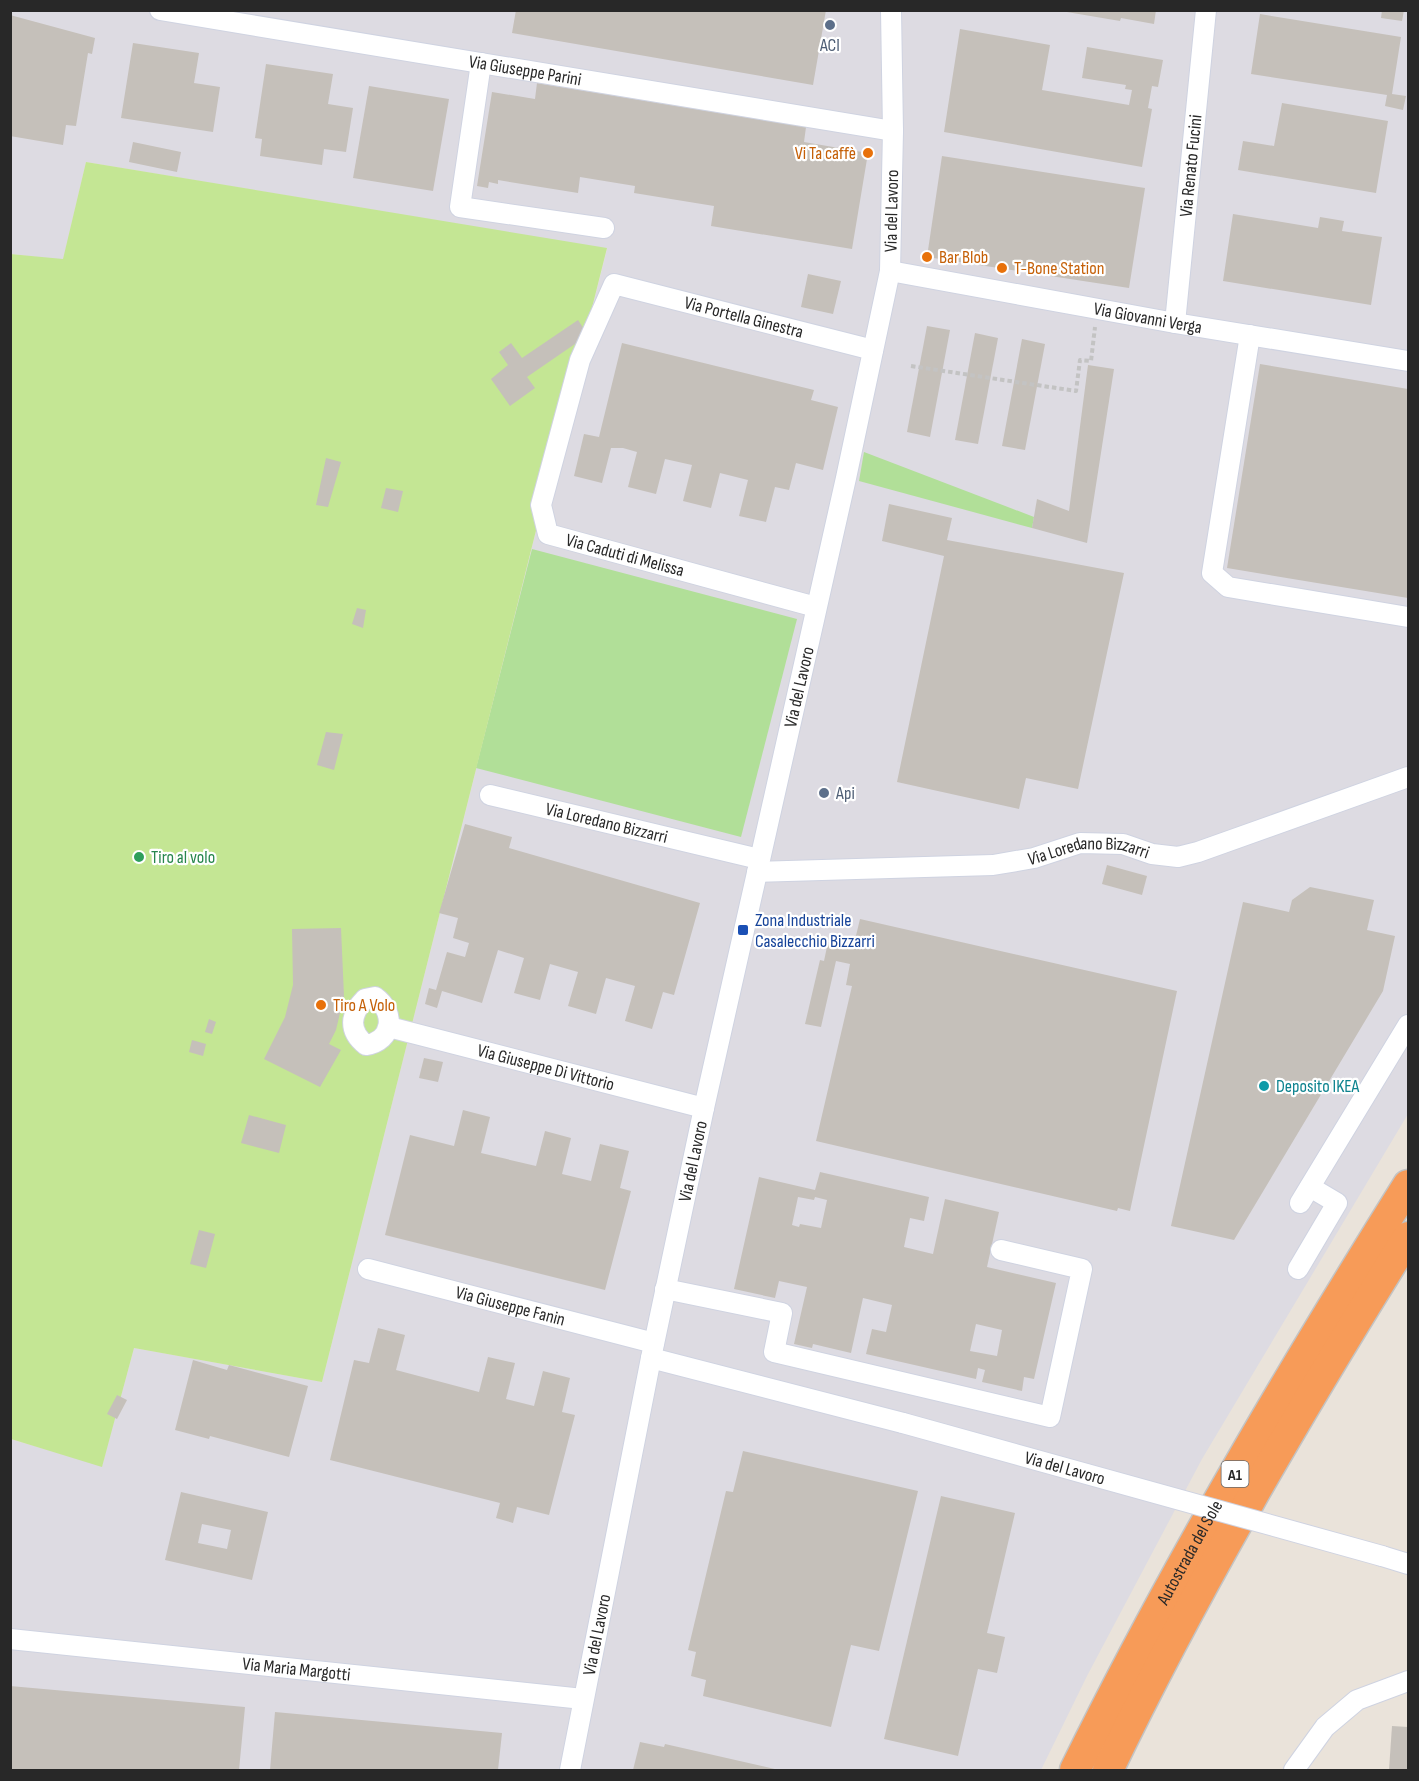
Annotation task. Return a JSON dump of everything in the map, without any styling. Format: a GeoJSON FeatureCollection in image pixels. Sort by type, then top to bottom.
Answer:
{"type":"FeatureCollection","features":[{"type":"Feature","properties":{"kind":"highway","name":"Autostrada del Sole"},"geometry":{"type":"LineString","coordinates":[[1075,1770],[1186,1559],[1319,1327],[1408,1185]]}},
{"type":"Feature","properties":{"kind":"highway","name":"Autostrada del Sole"},"geometry":{"type":"LineString","coordinates":[[1108,1770],[1257,1488],[1408,1237]]}},
{"type":"Feature","properties":{"kind":"street","name":"Via Giuseppe Parini"},"geometry":{"type":"LineString","coordinates":[[160,10],[893,131]]}},
{"type":"Feature","properties":{"kind":"street","name":"Via del Lavoro"},"geometry":{"type":"LineString","coordinates":[[570,1770],[665,1289],[890,271],[893,131],[891,10]]}},
{"type":"Feature","properties":{"kind":"street","name":"Via Renato Fucini"},"geometry":{"type":"LineString","coordinates":[[1175,323],[1206,10]]}},
{"type":"Feature","properties":{"kind":"street"},"geometry":{"type":"LineString","coordinates":[[481,63],[460,207],[604,228]]}},
{"type":"Feature","properties":{"kind":"street","name":"Via Giovanni Verga"},"geometry":{"type":"LineString","coordinates":[[890,271],[1175,323],[1408,361]]}},
{"type":"Feature","properties":{"kind":"street","name":"Via Portella Ginestra"},"geometry":{"type":"LineString","coordinates":[[614,284],[873,350]]}},
{"type":"Feature","properties":{"kind":"street","name":"Via Caduti di Melissa"},"geometry":{"type":"LineString","coordinates":[[614,284],[580,360],[548,478],[541,505],[548,534],[816,607]]}},
{"type":"Feature","properties":{"kind":"street"},"geometry":{"type":"LineString","coordinates":[[1250,335],[1212,573],[1228,587],[1408,617]]}},
{"type":"Feature","properties":{"kind":"street","name":"Via Loredano Bizzarri"},"geometry":{"type":"LineString","coordinates":[[490,795],[758,866],[993,865],[1034,858],[1080,843],[1123,844],[1152,854],[1178,857],[1198,852],[1408,777]]}},
{"type":"Feature","properties":{"kind":"street"},"geometry":{"type":"LineString","coordinates":[[1298,1269],[1336,1203],[1305,1195],[1408,1025]]}},
{"type":"Feature","properties":{"kind":"street","name":"Via Giuseppe Di Vittorio"},"geometry":{"type":"LineString","coordinates":[[389,1027],[704,1108]]}},
{"type":"Feature","properties":{"kind":"street"},"geometry":{"type":"LineString","coordinates":[[665,1289],[782,1313],[774,1352],[1050,1417],[1082,1269],[1001,1250]]}},
{"type":"Feature","properties":{"kind":"street","name":"Via Giuseppe Fanin"},"geometry":{"type":"LineString","coordinates":[[368,1269],[653,1350]]}},
{"type":"Feature","properties":{"kind":"street","name":"Via del Lavoro"},"geometry":{"type":"LineString","coordinates":[[653,1350],[903,1423],[1408,1564]]}},
{"type":"Feature","properties":{"kind":"street","name":"Via Maria Margotti"},"geometry":{"type":"LineString","coordinates":[[10,1638],[583,1699]]}},
{"type":"Feature","properties":{"kind":"street"},"geometry":{"type":"LineString","coordinates":[[1294,1770],[1325,1727],[1357,1700],[1408,1680]]}},
{"type":"Feature","properties":{"kind":"path"},"geometry":{"type":"LineString","coordinates":[[911,366],[1076,391],[1080,360],[1091,361],[1097,309]]}},
{"type":"Feature","properties":{"kind":"shaded area"},"geometry":{"type":"Polygon","coordinates":[[[11,11],[1408,11],[1408,1114],[1202,1459],[1087,1676],[1041,1770],[11,1770],[10,1439],[102,1466],[134,1348],[322,1382],[607,249],[86,162],[63,260],[11,254],[11,11]]]}},
{"type":"Feature","properties":{"kind":"green space","name":"Tiro al volo"},"geometry":{"type":"Polygon","coordinates":[[[86,162],[607,248],[322,1382],[134,1348],[102,1467],[11,1439],[10,254],[63,259],[86,162]]]}},
{"type":"Feature","properties":{"kind":"green space"},"geometry":{"type":"Polygon","coordinates":[[[864,452],[1034,517],[1032,528],[859,481],[864,452]]]}},
{"type":"Feature","properties":{"kind":"green space"},"geometry":{"type":"Polygon","coordinates":[[[532,549],[797,619],[741,837],[476,768],[532,549]]]}},
{"type":"Feature","properties":{"kind":"building"},"geometry":{"type":"Polygon","coordinates":[[[516,10],[826,10],[813,85],[512,33],[516,10]]]}},
{"type":"Feature","properties":{"kind":"building"},"geometry":{"type":"Polygon","coordinates":[[[1055,10],[1156,10],[1154,24],[1055,10]]]}},
{"type":"Feature","properties":{"kind":"building"},"geometry":{"type":"Polygon","coordinates":[[[1382,10],[1404,10],[1402,21],[1381,18],[1382,10]]]}},
{"type":"Feature","properties":{"kind":"building"},"geometry":{"type":"Polygon","coordinates":[[[1260,14],[1401,37],[1392,94],[1406,96],[1403,110],[1385,106],[1387,95],[1251,74],[1260,14]]]}},
{"type":"Feature","properties":{"kind":"building"},"geometry":{"type":"Polygon","coordinates":[[[10,15],[95,38],[92,54],[88,53],[76,126],[66,125],[63,145],[10,136],[10,15]]]}},
{"type":"Feature","properties":{"kind":"building"},"geometry":{"type":"Polygon","coordinates":[[[960,29],[1050,45],[1042,90],[1129,105],[1132,90],[1125,89],[1126,85],[1082,78],[1087,47],[1163,60],[1158,87],[1152,86],[1148,108],[1152,109],[1142,167],[944,132],[960,29]]]}},
{"type":"Feature","properties":{"kind":"building"},"geometry":{"type":"Polygon","coordinates":[[[133,43],[199,53],[194,83],[220,87],[213,132],[121,118],[133,43]]]}},
{"type":"Feature","properties":{"kind":"building"},"geometry":{"type":"Polygon","coordinates":[[[266,64],[333,74],[328,104],[353,108],[346,152],[324,149],[322,165],[260,156],[262,139],[255,138],[266,64]]]}},
{"type":"Feature","properties":{"kind":"building"},"geometry":{"type":"Polygon","coordinates":[[[537,83],[806,127],[804,142],[868,153],[852,249],[711,226],[714,206],[634,193],[635,186],[580,177],[578,193],[498,180],[498,184],[489,182],[488,188],[477,186],[492,92],[535,99],[537,83]]]}},
{"type":"Feature","properties":{"kind":"building"},"geometry":{"type":"Polygon","coordinates":[[[369,86],[449,99],[433,191],[353,178],[369,86]]]}},
{"type":"Feature","properties":{"kind":"building"},"geometry":{"type":"Polygon","coordinates":[[[1282,103],[1388,121],[1376,193],[1238,170],[1243,141],[1274,146],[1282,103]]]}},
{"type":"Feature","properties":{"kind":"building"},"geometry":{"type":"Polygon","coordinates":[[[133,142],[181,152],[177,172],[129,162],[133,142]]]}},
{"type":"Feature","properties":{"kind":"building"},"geometry":{"type":"Polygon","coordinates":[[[942,156],[1145,188],[1129,288],[927,257],[942,156]]]}},
{"type":"Feature","properties":{"kind":"building"},"geometry":{"type":"Polygon","coordinates":[[[1233,214],[1318,228],[1320,217],[1344,221],[1342,231],[1382,237],[1371,305],[1223,281],[1233,214]]]}},
{"type":"Feature","properties":{"kind":"building"},"geometry":{"type":"Polygon","coordinates":[[[808,274],[841,281],[833,314],[801,307],[808,274]]]}},
{"type":"Feature","properties":{"kind":"building"},"geometry":{"type":"Polygon","coordinates":[[[578,320],[588,335],[527,377],[535,388],[510,406],[491,379],[508,365],[499,352],[511,343],[522,358],[578,320]]]}},
{"type":"Feature","properties":{"kind":"building"},"geometry":{"type":"Polygon","coordinates":[[[927,326],[950,330],[930,437],[907,432],[927,326]]]}},
{"type":"Feature","properties":{"kind":"building"},"geometry":{"type":"Polygon","coordinates":[[[975,333],[998,338],[978,444],[955,440],[975,333]]]}},
{"type":"Feature","properties":{"kind":"building"},"geometry":{"type":"Polygon","coordinates":[[[1022,339],[1045,344],[1025,450],[1002,446],[1022,339]]]}},
{"type":"Feature","properties":{"kind":"building"},"geometry":{"type":"Polygon","coordinates":[[[622,343],[814,390],[811,400],[838,407],[823,470],[796,463],[789,490],[775,487],[766,522],[739,516],[748,480],[720,473],[711,508],[683,501],[692,465],[665,459],[656,494],[628,487],[637,452],[623,448],[611,448],[602,483],[574,476],[584,434],[599,437],[622,343]]]}},
{"type":"Feature","properties":{"kind":"building"},"geometry":{"type":"Polygon","coordinates":[[[1260,364],[1408,389],[1408,598],[1227,568],[1260,364]]]}},
{"type":"Feature","properties":{"kind":"building"},"geometry":{"type":"Polygon","coordinates":[[[1088,365],[1114,369],[1087,543],[1032,528],[1037,499],[1069,511],[1088,365]]]}},
{"type":"Feature","properties":{"kind":"building"},"geometry":{"type":"Polygon","coordinates":[[[326,458],[341,462],[328,507],[316,505],[326,458]]]}},
{"type":"Feature","properties":{"kind":"building"},"geometry":{"type":"Polygon","coordinates":[[[386,488],[403,491],[398,512],[381,508],[386,488]]]}},
{"type":"Feature","properties":{"kind":"building"},"geometry":{"type":"Polygon","coordinates":[[[889,504],[952,518],[947,540],[1124,573],[1078,789],[1026,778],[1019,809],[897,782],[944,556],[882,541],[889,504]]]}},
{"type":"Feature","properties":{"kind":"building"},"geometry":{"type":"Polygon","coordinates":[[[357,608],[366,610],[363,628],[352,624],[357,608]]]}},
{"type":"Feature","properties":{"kind":"building"},"geometry":{"type":"Polygon","coordinates":[[[326,732],[343,734],[334,770],[317,765],[326,732]]]}},
{"type":"Feature","properties":{"kind":"building"},"geometry":{"type":"Polygon","coordinates":[[[465,824],[512,837],[509,848],[700,903],[674,995],[663,992],[652,1029],[625,1021],[635,986],[606,978],[596,1014],[568,1006],[578,972],[550,964],[540,1000],[514,993],[524,958],[498,950],[482,1003],[442,991],[437,1008],[425,1004],[429,988],[436,990],[447,952],[465,957],[469,943],[453,938],[458,918],[439,913],[465,824]]]}},
{"type":"Feature","properties":{"kind":"building"},"geometry":{"type":"Polygon","coordinates":[[[1107,865],[1147,876],[1142,895],[1102,884],[1107,865]]]}},
{"type":"Feature","properties":{"kind":"building","name":"Deposito IKEA"},"geometry":{"type":"Polygon","coordinates":[[[1310,887],[1374,900],[1367,930],[1395,936],[1383,991],[1234,1240],[1171,1226],[1243,902],[1289,912],[1292,900],[1310,887]]]}},
{"type":"Feature","properties":{"kind":"building"},"geometry":{"type":"Polygon","coordinates":[[[860,919],[1177,991],[1130,1211],[1118,1208],[1117,1211],[816,1141],[852,986],[846,985],[850,964],[836,961],[821,1027],[805,1024],[820,960],[824,961],[828,942],[853,948],[860,919]]]}},
{"type":"Feature","properties":{"kind":"building"},"geometry":{"type":"Polygon","coordinates":[[[341,928],[344,996],[336,1030],[329,1044],[341,1050],[320,1087],[264,1059],[285,1017],[293,985],[292,929],[341,928]]]}},
{"type":"Feature","properties":{"kind":"building"},"geometry":{"type":"Polygon","coordinates":[[[209,1019],[216,1022],[212,1034],[205,1032],[209,1019]]]}},
{"type":"Feature","properties":{"kind":"building"},"geometry":{"type":"Polygon","coordinates":[[[192,1040],[206,1044],[203,1056],[189,1052],[192,1040]]]}},
{"type":"Feature","properties":{"kind":"building"},"geometry":{"type":"Polygon","coordinates":[[[424,1058],[443,1062],[438,1082],[419,1078],[424,1058]]]}},
{"type":"Feature","properties":{"kind":"building"},"geometry":{"type":"Polygon","coordinates":[[[463,1110],[490,1117],[481,1153],[536,1166],[545,1131],[571,1138],[562,1174],[591,1181],[600,1144],[629,1151],[620,1188],[631,1191],[605,1290],[385,1235],[410,1135],[454,1146],[463,1110]]]}},
{"type":"Feature","properties":{"kind":"building"},"geometry":{"type":"Polygon","coordinates":[[[249,1115],[286,1125],[279,1153],[241,1143],[249,1115]]]}},
{"type":"Feature","properties":{"kind":"building"},"geometry":{"type":"Polygon","coordinates":[[[820,1172],[929,1197],[924,1221],[910,1218],[904,1247],[933,1254],[945,1199],[999,1212],[987,1267],[1056,1283],[1034,1379],[1024,1377],[1022,1391],[982,1382],[985,1370],[978,1368],[976,1379],[866,1354],[872,1329],[886,1332],[892,1305],[863,1298],[851,1353],[813,1344],[812,1348],[794,1344],[807,1287],[779,1281],[775,1298],[734,1289],[759,1177],[815,1190],[820,1172]],[[798,1197],[792,1225],[799,1227],[800,1224],[821,1228],[827,1200],[798,1197]],[[976,1324],[970,1351],[997,1356],[1002,1330],[976,1324]]]}},
{"type":"Feature","properties":{"kind":"building"},"geometry":{"type":"Polygon","coordinates":[[[199,1230],[215,1234],[206,1268],[190,1264],[199,1230]]]}},
{"type":"Feature","properties":{"kind":"building"},"geometry":{"type":"Polygon","coordinates":[[[378,1328],[405,1335],[396,1370],[479,1392],[488,1357],[515,1363],[506,1399],[534,1406],[543,1371],[570,1378],[562,1412],[575,1415],[549,1515],[517,1507],[513,1523],[496,1518],[500,1503],[330,1460],[354,1360],[369,1363],[378,1328]]]}},
{"type":"Feature","properties":{"kind":"building"},"geometry":{"type":"Polygon","coordinates":[[[193,1360],[227,1370],[229,1365],[308,1386],[289,1457],[210,1436],[209,1439],[175,1430],[193,1360]]]}},
{"type":"Feature","properties":{"kind":"building"},"geometry":{"type":"Polygon","coordinates":[[[117,1395],[127,1400],[117,1419],[107,1414],[117,1395]]]}},
{"type":"Feature","properties":{"kind":"building"},"geometry":{"type":"Polygon","coordinates":[[[743,1451],[918,1491],[879,1651],[851,1645],[831,1727],[703,1696],[706,1680],[691,1676],[696,1652],[688,1650],[726,1491],[733,1492],[743,1451]]]}},
{"type":"Feature","properties":{"kind":"building"},"geometry":{"type":"Polygon","coordinates":[[[181,1492],[268,1512],[252,1580],[165,1560],[181,1492]],[[202,1524],[198,1543],[227,1549],[231,1530],[202,1524]]]}},
{"type":"Feature","properties":{"kind":"building"},"geometry":{"type":"Polygon","coordinates":[[[941,1496],[1015,1513],[987,1633],[1005,1637],[997,1673],[978,1669],[958,1756],[884,1739],[941,1496]]]}},
{"type":"Feature","properties":{"kind":"building"},"geometry":{"type":"Polygon","coordinates":[[[10,1686],[245,1707],[239,1770],[10,1770],[10,1686]]]}},
{"type":"Feature","properties":{"kind":"building"},"geometry":{"type":"Polygon","coordinates":[[[275,1712],[502,1733],[498,1770],[270,1770],[275,1712]]]}},
{"type":"Feature","properties":{"kind":"building"},"geometry":{"type":"Polygon","coordinates":[[[1392,1726],[1408,1727],[1408,1770],[1389,1770],[1392,1726]]]}},
{"type":"Feature","properties":{"kind":"building"},"geometry":{"type":"Polygon","coordinates":[[[640,1742],[664,1747],[665,1744],[779,1770],[633,1770],[640,1742]]]}},
{"type":"Feature","properties":{"kind":"place","name":"ACI"},"geometry":{"type":"Point","coordinates":[830,25]}},
{"type":"Feature","properties":{"kind":"place","name":"Vi Ta caffè"},"geometry":{"type":"Point","coordinates":[868,153]}},
{"type":"Feature","properties":{"kind":"place","name":"Bar Blob"},"geometry":{"type":"Point","coordinates":[927,257]}},
{"type":"Feature","properties":{"kind":"place","name":"T-Bone Station"},"geometry":{"type":"Point","coordinates":[1002,268]}},
{"type":"Feature","properties":{"kind":"place","name":"Api"},"geometry":{"type":"Point","coordinates":[824,793]}},
{"type":"Feature","properties":{"kind":"place","name":"Tiro al volo"},"geometry":{"type":"Point","coordinates":[139,857]}},
{"type":"Feature","properties":{"kind":"place","name":"Zona Industriale Casalecchio Bizzarri"},"geometry":{"type":"Point","coordinates":[743,930]}},
{"type":"Feature","properties":{"kind":"place","name":"Tiro A Volo"},"geometry":{"type":"Point","coordinates":[321,1005]}},
{"type":"Feature","properties":{"kind":"place","name":"Deposito IKEA"},"geometry":{"type":"Point","coordinates":[1264,1086]}}]}
